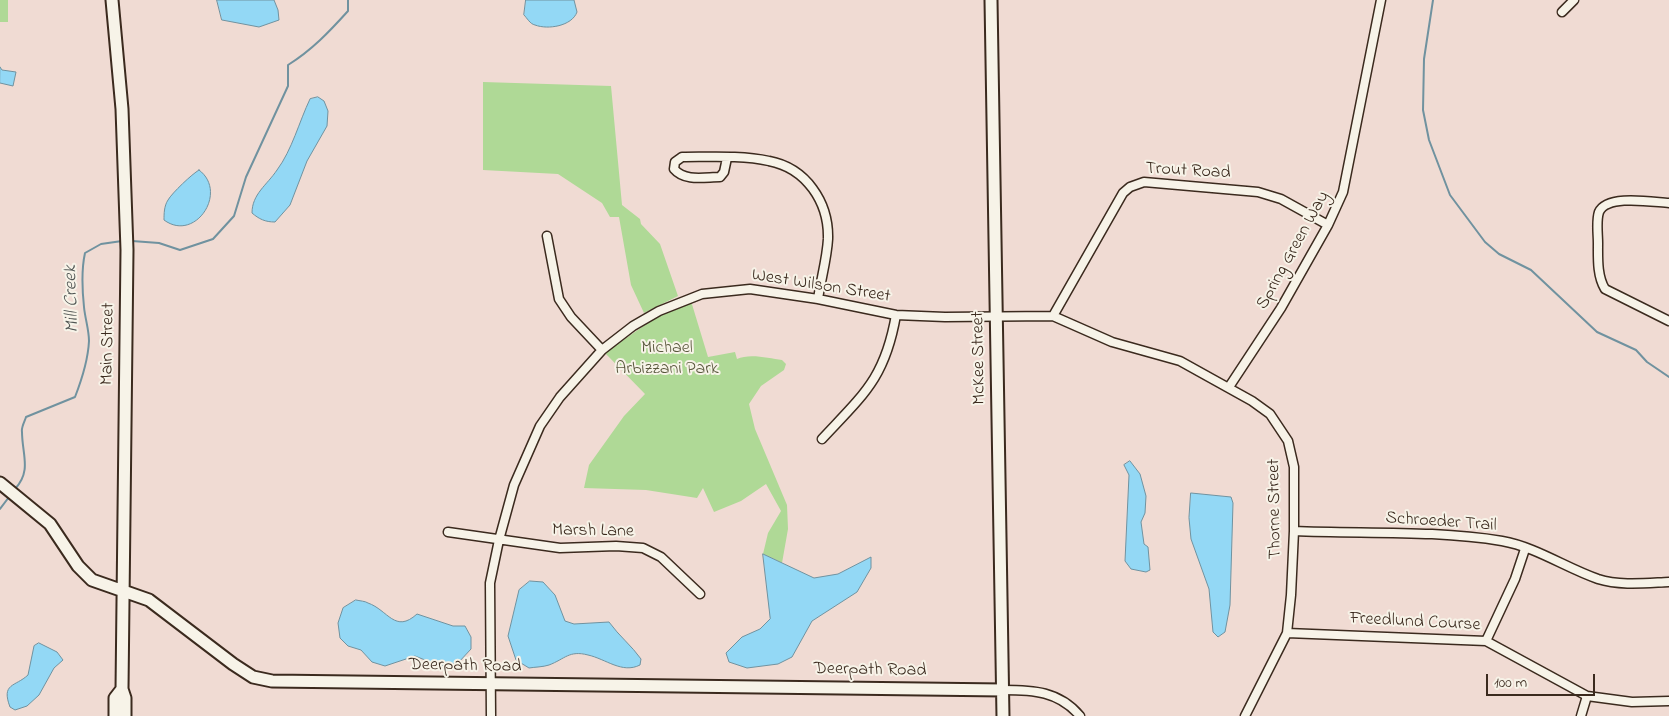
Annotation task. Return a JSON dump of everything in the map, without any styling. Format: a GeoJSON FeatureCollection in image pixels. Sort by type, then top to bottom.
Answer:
{"type":"FeatureCollection","features":[{"type":"Feature","properties":{"kind":"street","name":"Main Street"},"geometry":{"type":"LineString","coordinates":[[112,0],[122,109],[128,250],[122,689],[125,698],[125,716]]}},
{"type":"Feature","properties":{"kind":"street","name":"McKee Street"},"geometry":{"type":"LineString","coordinates":[[991,0],[1003,716]]}},
{"type":"Feature","properties":{"kind":"street","name":"Spring Green Way"},"geometry":{"type":"LineString","coordinates":[[1229,387],[1281,308],[1328,225],[1343,192],[1381,0]]}},
{"type":"Feature","properties":{"kind":"street"},"geometry":{"type":"LineString","coordinates":[[1562,12],[1574,0]]}},
{"type":"Feature","properties":{"kind":"street"},"geometry":{"type":"LineString","coordinates":[[727,158],[724,172],[720,177],[687,178],[679,175],[674,169],[675,162],[682,157],[727,158],[769,161],[788,167],[805,179],[817,194],[826,214],[828,239],[818,299]]}},
{"type":"Feature","properties":{"kind":"street","name":"Trout Road"},"geometry":{"type":"LineString","coordinates":[[1052,316],[1123,193],[1137,184],[1155,183],[1258,192],[1281,199],[1328,225]]}},
{"type":"Feature","properties":{"kind":"street"},"geometry":{"type":"LineString","coordinates":[[1669,203],[1628,200],[1613,202],[1603,206],[1598,214],[1600,280],[1605,288],[1669,321]]}},
{"type":"Feature","properties":{"kind":"street"},"geometry":{"type":"LineString","coordinates":[[547,236],[559,299],[571,317],[602,350]]}},
{"type":"Feature","properties":{"kind":"street","name":"West Wilson Street"},"geometry":{"type":"LineString","coordinates":[[491,716],[492,685],[489,653],[490,583],[514,485],[540,426],[560,396],[602,350],[633,326],[659,311],[702,294],[750,289],[818,299],[896,315],[997,317]]}},
{"type":"Feature","properties":{"kind":"street"},"geometry":{"type":"LineString","coordinates":[[822,439],[867,390],[883,366],[891,343],[896,315]]}},
{"type":"Feature","properties":{"kind":"street","name":"Thorne Street"},"geometry":{"type":"LineString","coordinates":[[997,317],[1052,316],[1112,342],[1180,361],[1252,400],[1270,414],[1288,441],[1294,467],[1294,531],[1287,633],[1245,716]]}},
{"type":"Feature","properties":{"kind":"street","name":"Deerpath Road"},"geometry":{"type":"LineString","coordinates":[[0,482],[50,524],[84,574],[104,586],[133,593],[149,600],[233,664],[253,676],[272,681],[1002,690]]}},
{"type":"Feature","properties":{"kind":"street","name":"Schroeder Trail"},"geometry":{"type":"LineString","coordinates":[[1294,531],[1471,537],[1506,542],[1598,579],[1630,584],[1669,582]]}},
{"type":"Feature","properties":{"kind":"street","name":"Marsh Lane"},"geometry":{"type":"LineString","coordinates":[[448,532],[560,548],[616,546],[644,548],[661,557],[700,594]]}},
{"type":"Feature","properties":{"kind":"street"},"geometry":{"type":"LineString","coordinates":[[1486,641],[1515,579],[1524,549]]}},
{"type":"Feature","properties":{"kind":"street","name":"Freedlund Course"},"geometry":{"type":"LineString","coordinates":[[1287,633],[1486,641],[1587,696]]}},
{"type":"Feature","properties":{"kind":"street","name":"Main Street"},"geometry":{"type":"LineString","coordinates":[[115,716],[115,698],[122,689]]}},
{"type":"Feature","properties":{"kind":"street"},"geometry":{"type":"LineString","coordinates":[[1002,690],[1045,692],[1063,701],[1080,716]]}},
{"type":"Feature","properties":{"kind":"street"},"geometry":{"type":"LineString","coordinates":[[1581,716],[1587,696],[1632,702],[1669,701]]}},
{"type":"Feature","properties":{"kind":"green space"},"geometry":{"type":"Polygon","coordinates":[[[0,0],[8,0],[8,22],[0,22],[0,0]]]}},
{"type":"Feature","properties":{"kind":"green space"},"geometry":{"type":"Polygon","coordinates":[[[483,82],[611,86],[622,205],[640,219],[641,224],[660,244],[678,296],[644,313],[631,285],[619,217],[610,217],[602,203],[558,174],[483,170],[483,82]]]}},
{"type":"Feature","properties":{"kind":"green space","name":"Michael Arbizzani Park"},"geometry":{"type":"Polygon","coordinates":[[[691,301],[708,357],[735,352],[737,359],[747,356],[759,356],[782,360],[786,364],[784,370],[761,386],[749,404],[755,429],[787,505],[788,529],[782,563],[763,554],[768,533],[781,511],[766,484],[741,501],[714,512],[703,488],[697,498],[646,490],[584,488],[589,465],[624,416],[645,394],[605,353],[662,313],[691,301]]]}},
{"type":"Feature","properties":{"kind":"water"},"geometry":{"type":"Polygon","coordinates":[[[217,0],[274,0],[279,20],[259,27],[222,20],[217,0]]]}},
{"type":"Feature","properties":{"kind":"water"},"geometry":{"type":"Polygon","coordinates":[[[526,0],[574,0],[577,12],[565,24],[553,27],[540,26],[533,24],[524,15],[526,0]]]}},
{"type":"Feature","properties":{"kind":"water"},"geometry":{"type":"Polygon","coordinates":[[[0,67],[2,70],[16,72],[13,86],[0,83],[0,67]]]}},
{"type":"Feature","properties":{"kind":"water"},"geometry":{"type":"Polygon","coordinates":[[[318,97],[324,101],[328,111],[327,126],[307,161],[290,205],[275,222],[262,220],[252,213],[254,200],[287,154],[310,99],[318,97]]]}},
{"type":"Feature","properties":{"kind":"water"},"geometry":{"type":"Polygon","coordinates":[[[199,170],[207,179],[211,190],[209,202],[204,212],[197,220],[187,225],[176,225],[164,220],[165,207],[170,197],[199,170]]]}},
{"type":"Feature","properties":{"kind":"water"},"geometry":{"type":"Polygon","coordinates":[[[1130,461],[1140,474],[1146,496],[1145,513],[1141,522],[1144,544],[1148,547],[1150,570],[1146,572],[1131,569],[1125,561],[1129,475],[1124,465],[1130,461]]]}},
{"type":"Feature","properties":{"kind":"water"},"geometry":{"type":"Polygon","coordinates":[[[1191,493],[1231,497],[1233,503],[1230,605],[1225,632],[1218,637],[1213,632],[1209,589],[1191,539],[1189,518],[1191,493]]]}},
{"type":"Feature","properties":{"kind":"water"},"geometry":{"type":"Polygon","coordinates":[[[763,554],[814,578],[838,574],[871,557],[871,568],[857,592],[812,621],[792,657],[778,664],[747,668],[729,662],[726,653],[742,637],[760,629],[770,619],[763,554]]]}},
{"type":"Feature","properties":{"kind":"water"},"geometry":{"type":"Polygon","coordinates":[[[530,581],[543,582],[555,595],[565,621],[574,624],[609,622],[641,659],[640,665],[627,668],[620,667],[582,654],[572,654],[547,666],[529,668],[516,660],[508,636],[519,590],[530,581]]]}},
{"type":"Feature","properties":{"kind":"water"},"geometry":{"type":"Polygon","coordinates":[[[356,600],[375,606],[397,621],[409,620],[417,614],[453,626],[465,626],[471,637],[471,649],[458,663],[440,666],[415,656],[385,666],[372,662],[361,650],[348,646],[340,638],[338,623],[343,608],[356,600]]]}},
{"type":"Feature","properties":{"kind":"water"},"geometry":{"type":"Polygon","coordinates":[[[39,643],[57,652],[63,660],[54,668],[39,695],[27,706],[15,710],[10,707],[7,694],[8,689],[28,675],[34,646],[39,643]]]}},
{"type":"Feature","properties":{"kind":"waterway","name":"Mill Creek"},"geometry":{"type":"LineString","coordinates":[[132,241],[159,243],[180,250],[213,239],[234,216],[246,177],[288,86],[288,65],[313,47],[341,19],[348,11],[348,0]]}},
{"type":"Feature","properties":{"kind":"waterway"},"geometry":{"type":"LineString","coordinates":[[1433,0],[1424,59],[1423,110],[1429,140],[1450,195],[1485,242],[1499,254],[1531,270],[1597,332],[1636,350],[1647,362],[1669,377]]}},
{"type":"Feature","properties":{"kind":"waterway","name":"Mill Creek"},"geometry":{"type":"LineString","coordinates":[[15,489],[25,469],[22,430],[26,417],[75,397],[82,377],[89,341],[82,286],[85,253],[101,244],[122,241]]}},
{"type":"Feature","properties":{"kind":"waterway","name":"Mill Creek"},"geometry":{"type":"LineString","coordinates":[[0,509],[9,497]]}}]}
